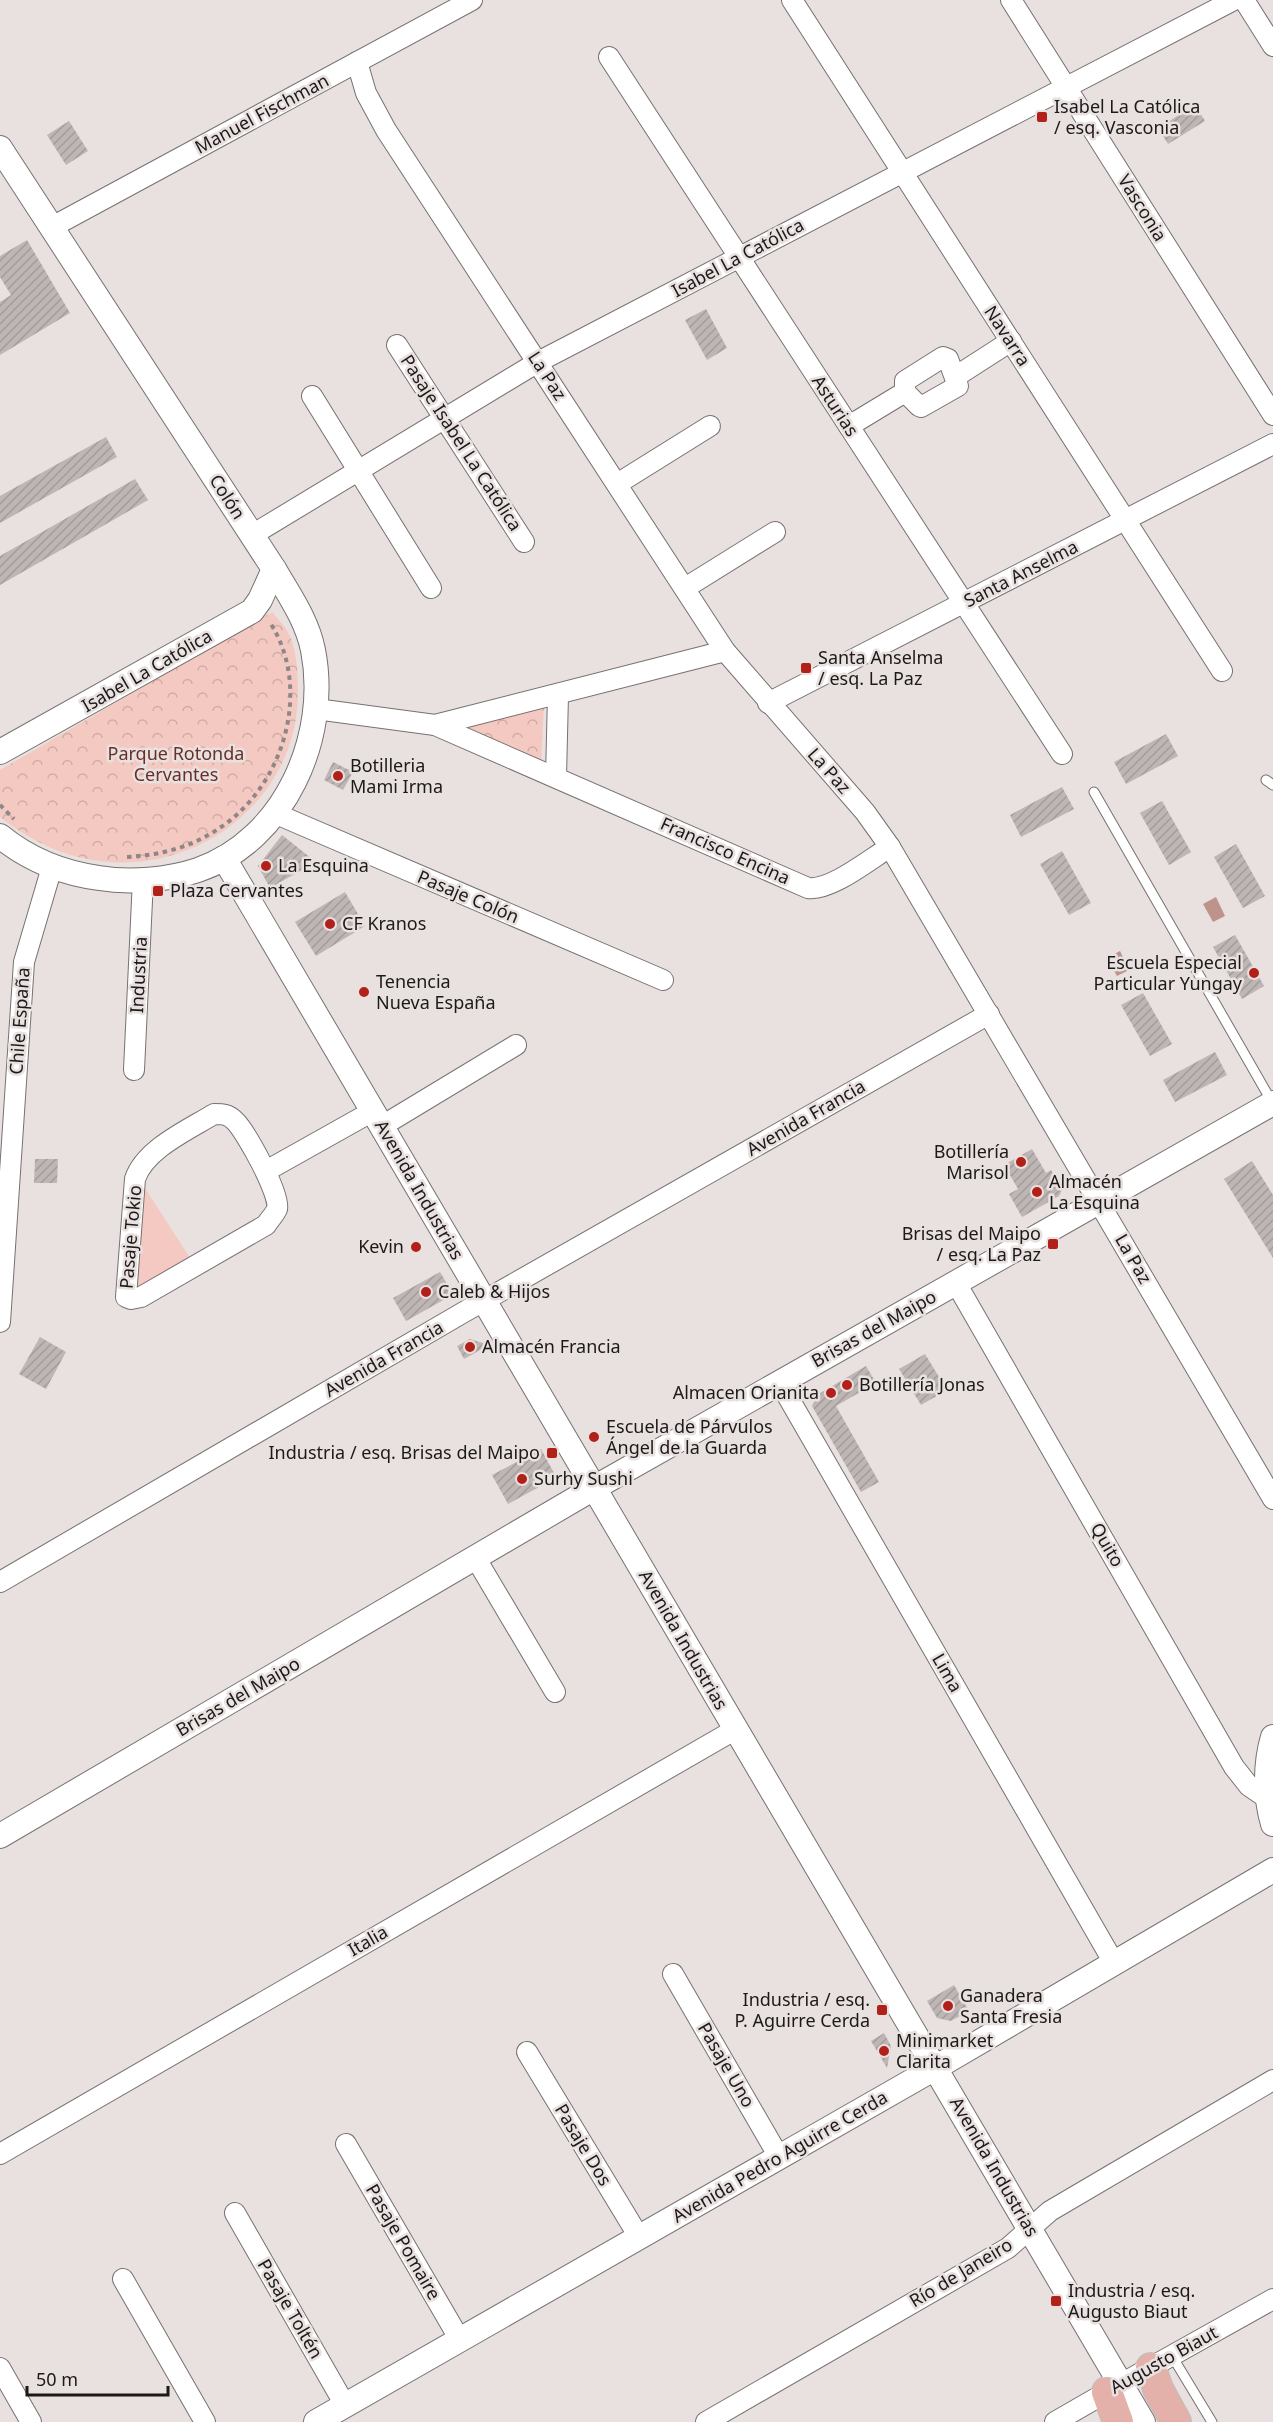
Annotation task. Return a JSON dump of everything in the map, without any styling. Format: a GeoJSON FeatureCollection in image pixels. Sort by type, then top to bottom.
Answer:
{"type":"FeatureCollection","features":[{"type":"Feature","properties":{"kind":"main road"},"geometry":{"type":"LineString","coordinates":[[1162,2362],[1158,2389],[1176,2422]]}},
{"type":"Feature","properties":{"kind":"main road"},"geometry":{"type":"LineString","coordinates":[[1114,2388],[1118,2422]]}},
{"type":"Feature","properties":{"kind":"street","name":"Manuel Fischman"},"geometry":{"type":"LineString","coordinates":[[52,227],[472,0]]}},
{"type":"Feature","properties":{"kind":"street","name":"Navarra"},"geometry":{"type":"LineString","coordinates":[[792,0],[1222,671]]}},
{"type":"Feature","properties":{"kind":"street","name":"Vasconia"},"geometry":{"type":"LineString","coordinates":[[1011,0],[1273,416]]}},
{"type":"Feature","properties":{"kind":"street","name":"Isabel La Católica"},"geometry":{"type":"LineString","coordinates":[[252,535],[537,362],[1234,0]]}},
{"type":"Feature","properties":{"kind":"street"},"geometry":{"type":"LineString","coordinates":[[1244,0],[1273,46]]}},
{"type":"Feature","properties":{"kind":"street","name":"Asturias"},"geometry":{"type":"LineString","coordinates":[[609,57],[1062,754]]}},
{"type":"Feature","properties":{"kind":"street","name":"La Paz"},"geometry":{"type":"LineString","coordinates":[[357,62],[366,93],[375,112],[725,651],[865,812],[890,847],[1273,1499]]}},
{"type":"Feature","properties":{"kind":"street","name":"Colón"},"geometry":{"type":"LineString","coordinates":[[0,148],[274,569],[303,618],[313,650],[316,672],[316,709],[313,731],[303,764],[274,813],[251,837],[224,858]]}},
{"type":"Feature","properties":{"kind":"street"},"geometry":{"type":"LineString","coordinates":[[956,377],[1011,341]]}},
{"type":"Feature","properties":{"kind":"street","name":"Pasaje Isabel La Católica"},"geometry":{"type":"LineString","coordinates":[[398,345],[524,542]]}},
{"type":"Feature","properties":{"kind":"street"},"geometry":{"type":"LineString","coordinates":[[943,357],[948,359],[956,377],[958,386],[956,388],[921,407],[905,392],[906,380],[943,357]]}},
{"type":"Feature","properties":{"kind":"street"},"geometry":{"type":"LineString","coordinates":[[849,426],[905,392]]}},
{"type":"Feature","properties":{"kind":"street"},"geometry":{"type":"LineString","coordinates":[[312,396],[431,588]]}},
{"type":"Feature","properties":{"kind":"street"},"geometry":{"type":"LineString","coordinates":[[617,484],[710,426]]}},
{"type":"Feature","properties":{"kind":"street","name":"Santa Anselma"},"geometry":{"type":"LineString","coordinates":[[768,703],[1273,444]]}},
{"type":"Feature","properties":{"kind":"street"},"geometry":{"type":"LineString","coordinates":[[685,588],[775,532]]}},
{"type":"Feature","properties":{"kind":"street"},"geometry":{"type":"LineString","coordinates":[[274,569],[261,600],[261,616],[277,608],[303,618]]}},
{"type":"Feature","properties":{"kind":"street","name":"Isabel La Católica"},"geometry":{"type":"LineString","coordinates":[[0,752],[261,616]]}},
{"type":"Feature","properties":{"kind":"street","name":"Francisco Encina"},"geometry":{"type":"LineString","coordinates":[[435,724],[558,695],[725,651]]}},
{"type":"Feature","properties":{"kind":"street"},"geometry":{"type":"LineString","coordinates":[[556,777],[558,695]]}},
{"type":"Feature","properties":{"kind":"street","name":"Francisco Encina"},"geometry":{"type":"LineString","coordinates":[[316,709],[435,724],[808,888],[816,889],[828,885],[890,847]]}},
{"type":"Feature","properties":{"kind":"street","name":"Pasaje Colón"},"geometry":{"type":"LineString","coordinates":[[274,813],[663,980]]}},
{"type":"Feature","properties":{"kind":"street"},"geometry":{"type":"LineString","coordinates":[[8,828],[12,846],[52,867],[84,876],[115,880],[168,877],[198,870],[224,858]]}},
{"type":"Feature","properties":{"kind":"street","name":"Avenida Industrias"},"geometry":{"type":"LineString","coordinates":[[224,858],[1030,2229],[1114,2388],[1143,2422]]}},
{"type":"Feature","properties":{"kind":"street","name":"Chile España"},"geometry":{"type":"LineString","coordinates":[[0,1322],[24,962],[52,867]]}},
{"type":"Feature","properties":{"kind":"street","name":"Industria"},"geometry":{"type":"LineString","coordinates":[[134,1070],[143,879]]}},
{"type":"Feature","properties":{"kind":"street","name":"Avenida Francia"},"geometry":{"type":"LineString","coordinates":[[0,1582],[484,1301],[989,1014]]}},
{"type":"Feature","properties":{"kind":"street"},"geometry":{"type":"LineString","coordinates":[[266,1171],[377,1119],[516,1045]]}},
{"type":"Feature","properties":{"kind":"street","name":"Brisas del Maipo"},"geometry":{"type":"LineString","coordinates":[[0,1836],[594,1488],[1273,1104]]}},
{"type":"Feature","properties":{"kind":"street","name":"Pasaje Tokio"},"geometry":{"type":"LineString","coordinates":[[214,1114],[225,1114],[236,1122],[266,1171],[277,1197],[277,1210],[266,1224],[141,1297],[131,1299],[126,1297],[135,1179],[139,1167],[153,1153],[214,1114]]}},
{"type":"Feature","properties":{"kind":"street","name":"Quito"},"geometry":{"type":"LineString","coordinates":[[956,1283],[1233,1767],[1250,1786],[1268,1799]]}},
{"type":"Feature","properties":{"kind":"street","name":"Lima"},"geometry":{"type":"LineString","coordinates":[[780,1383],[1114,1963]]}},
{"type":"Feature","properties":{"kind":"street"},"geometry":{"type":"LineString","coordinates":[[475,1557],[555,1692]]}},
{"type":"Feature","properties":{"kind":"street","name":"Italia"},"geometry":{"type":"LineString","coordinates":[[0,2154],[736,1729]]}},
{"type":"Feature","properties":{"kind":"street"},"geometry":{"type":"LineString","coordinates":[[1273,1737],[1268,1771],[1268,1799],[1273,1824]]}},
{"type":"Feature","properties":{"kind":"street","name":"Avenida Pedro Aguirre Cerda"},"geometry":{"type":"LineString","coordinates":[[316,2422],[1273,1870]]}},
{"type":"Feature","properties":{"kind":"street","name":"Pasaje Uno"},"geometry":{"type":"LineString","coordinates":[[673,1974],[779,2157]]}},
{"type":"Feature","properties":{"kind":"street","name":"Pasaje Dos"},"geometry":{"type":"LineString","coordinates":[[527,2052],[639,2237]]}},
{"type":"Feature","properties":{"kind":"street","name":"Río de Janeiro"},"geometry":{"type":"LineString","coordinates":[[706,2422],[1008,2248],[1050,2211],[1273,2080]]}},
{"type":"Feature","properties":{"kind":"street","name":"Pasaje Pomaire"},"geometry":{"type":"LineString","coordinates":[[346,2145],[460,2340]]}},
{"type":"Feature","properties":{"kind":"street","name":"Pasaje Toltén"},"geometry":{"type":"LineString","coordinates":[[235,2212],[345,2405]]}},
{"type":"Feature","properties":{"kind":"street"},"geometry":{"type":"LineString","coordinates":[[123,2279],[205,2422]]}},
{"type":"Feature","properties":{"kind":"street","name":"Augusto Biaut"},"geometry":{"type":"LineString","coordinates":[[1055,2422],[1273,2299]]}},
{"type":"Feature","properties":{"kind":"street"},"geometry":{"type":"LineString","coordinates":[[0,2368],[7,2395],[31,2422]]}},
{"type":"Feature","properties":{"kind":"lane"},"geometry":{"type":"LineString","coordinates":[[1094,792],[1273,1104]]}},
{"type":"Feature","properties":{"kind":"lane"},"geometry":{"type":"LineString","coordinates":[[1162,2362],[1212,2422]]}},
{"type":"Feature","properties":{"kind":"path"},"geometry":{"type":"LineString","coordinates":[[116,857],[147,856],[167,852],[205,837],[237,814],[263,784],[281,749],[290,710],[290,692],[286,656],[280,638],[261,616]]}},
{"type":"Feature","properties":{"kind":"path"},"geometry":{"type":"LineString","coordinates":[[0,805],[8,828]]}},
{"type":"Feature","properties":{"kind":"green space","name":"Parque Rotonda Cervantes"},"geometry":{"type":"Polygon","coordinates":[[[272,612],[286,629],[296,657],[297,710],[290,745],[275,776],[255,803],[230,826],[201,844],[169,856],[134,862],[99,861],[85,859],[46,846],[0,817],[0,770],[272,612]]]}},
{"type":"Feature","properties":{"kind":"green space"},"geometry":{"type":"Polygon","coordinates":[[[544,705],[541,765],[455,727],[544,705]]]}},
{"type":"Feature","properties":{"kind":"green space"},"geometry":{"type":"Polygon","coordinates":[[[143,1185],[190,1258],[136,1288],[143,1185]]]}},
{"type":"Feature","properties":{"kind":"shaded area"},"geometry":{"type":"Polygon","coordinates":[[[1216,897],[1225,916],[1213,922],[1203,904],[1216,897]]]}},
{"type":"Feature","properties":{"kind":"shaded area"},"geometry":{"type":"Polygon","coordinates":[[[1120,951],[1129,970],[1117,976],[1107,958],[1120,951]]]}},
{"type":"Feature","properties":{"kind":"building"},"geometry":{"type":"Polygon","coordinates":[[[1195,105],[1205,121],[1168,144],[1158,128],[1195,105]]]}},
{"type":"Feature","properties":{"kind":"building"},"geometry":{"type":"Polygon","coordinates":[[[69,121],[88,151],[66,165],[47,135],[69,121]]]}},
{"type":"Feature","properties":{"kind":"building"},"geometry":{"type":"Polygon","coordinates":[[[27,240],[70,313],[0,355],[0,302],[11,295],[0,277],[0,256],[27,240]]]}},
{"type":"Feature","properties":{"kind":"building"},"geometry":{"type":"Polygon","coordinates":[[[706,309],[727,348],[707,360],[685,320],[706,309]]]}},
{"type":"Feature","properties":{"kind":"building"},"geometry":{"type":"Polygon","coordinates":[[[106,437],[117,457],[0,523],[0,496],[106,437]]]}},
{"type":"Feature","properties":{"kind":"building"},"geometry":{"type":"Polygon","coordinates":[[[135,479],[148,500],[0,585],[0,556],[135,479]]]}},
{"type":"Feature","properties":{"kind":"building"},"geometry":{"type":"Polygon","coordinates":[[[1166,734],[1178,756],[1126,784],[1114,762],[1166,734]]]}},
{"type":"Feature","properties":{"kind":"building","name":"Botilleria Mami Irma"},"geometry":{"type":"Polygon","coordinates":[[[333,762],[353,772],[343,790],[324,780],[333,762]]]}},
{"type":"Feature","properties":{"kind":"building"},"geometry":{"type":"Polygon","coordinates":[[[1062,787],[1074,809],[1021,837],[1010,815],[1062,787]]]}},
{"type":"Feature","properties":{"kind":"building"},"geometry":{"type":"Polygon","coordinates":[[[1162,801],[1191,852],[1169,865],[1140,813],[1162,801]]]}},
{"type":"Feature","properties":{"kind":"building"},"geometry":{"type":"Polygon","coordinates":[[[282,835],[316,862],[270,888],[258,866],[282,835]]]}},
{"type":"Feature","properties":{"kind":"building"},"geometry":{"type":"Polygon","coordinates":[[[1236,844],[1265,896],[1243,908],[1214,857],[1236,844]]]}},
{"type":"Feature","properties":{"kind":"building"},"geometry":{"type":"Polygon","coordinates":[[[1062,851],[1091,903],[1069,915],[1040,864],[1062,851]]]}},
{"type":"Feature","properties":{"kind":"building","name":"CF Kranos"},"geometry":{"type":"Polygon","coordinates":[[[345,892],[365,926],[316,956],[295,922],[345,892]]]}},
{"type":"Feature","properties":{"kind":"building"},"geometry":{"type":"Polygon","coordinates":[[[1235,935],[1264,986],[1242,999],[1213,947],[1235,935]]]}},
{"type":"Feature","properties":{"kind":"building"},"geometry":{"type":"Polygon","coordinates":[[[1143,993],[1172,1044],[1150,1056],[1121,1005],[1143,993]]]}},
{"type":"Feature","properties":{"kind":"building"},"geometry":{"type":"Polygon","coordinates":[[[1215,1052],[1227,1075],[1175,1102],[1163,1080],[1215,1052]]]}},
{"type":"Feature","properties":{"kind":"building"},"geometry":{"type":"Polygon","coordinates":[[[1032,1149],[1046,1173],[1051,1170],[1062,1190],[1059,1196],[1022,1217],[1009,1194],[1018,1189],[1004,1165],[1032,1149]]]}},
{"type":"Feature","properties":{"kind":"building"},"geometry":{"type":"Polygon","coordinates":[[[35,1159],[58,1159],[57,1183],[34,1183],[35,1159]]]}},
{"type":"Feature","properties":{"kind":"building"},"geometry":{"type":"Polygon","coordinates":[[[1252,1161],[1273,1195],[1273,1258],[1224,1179],[1252,1161]]]}},
{"type":"Feature","properties":{"kind":"building","name":"Caleb & Hijos"},"geometry":{"type":"Polygon","coordinates":[[[440,1272],[449,1287],[447,1298],[406,1321],[393,1298],[440,1272]]]}},
{"type":"Feature","properties":{"kind":"building"},"geometry":{"type":"Polygon","coordinates":[[[40,1337],[66,1352],[46,1389],[19,1374],[40,1337]]]}},
{"type":"Feature","properties":{"kind":"building","name":"Almacén Francia"},"geometry":{"type":"Polygon","coordinates":[[[470,1339],[489,1345],[464,1359],[457,1346],[470,1339]]]}},
{"type":"Feature","properties":{"kind":"building"},"geometry":{"type":"Polygon","coordinates":[[[925,1354],[947,1390],[921,1405],[899,1369],[925,1354]]]}},
{"type":"Feature","properties":{"kind":"building"},"geometry":{"type":"Polygon","coordinates":[[[866,1366],[876,1383],[836,1406],[879,1482],[861,1492],[812,1406],[817,1395],[866,1366]]]}},
{"type":"Feature","properties":{"kind":"building","name":"Surhy Sushi"},"geometry":{"type":"Polygon","coordinates":[[[541,1449],[554,1473],[548,1482],[508,1504],[492,1475],[541,1449]]]}},
{"type":"Feature","properties":{"kind":"building","name":"Ganadera Santa Fresia"},"geometry":{"type":"Polygon","coordinates":[[[954,1985],[969,2011],[951,2021],[937,2018],[927,2001],[954,1985]]]}},
{"type":"Feature","properties":{"kind":"building","name":"Minimarket Clarita"},"geometry":{"type":"Polygon","coordinates":[[[884,2033],[891,2046],[887,2068],[871,2041],[884,2033]]]}},
{"type":"Feature","properties":{"kind":"place","name":"Isabel La Católica / esq. Vasconia"},"geometry":{"type":"Point","coordinates":[1042,117]}},
{"type":"Feature","properties":{"kind":"place","name":"Santa Anselma / esq. La Paz"},"geometry":{"type":"Point","coordinates":[806,668]}},
{"type":"Feature","properties":{"kind":"place","name":"Botilleria Mami Irma"},"geometry":{"type":"Point","coordinates":[338,776]}},
{"type":"Feature","properties":{"kind":"place","name":"La Esquina"},"geometry":{"type":"Point","coordinates":[266,866]}},
{"type":"Feature","properties":{"kind":"place","name":"Plaza Cervantes"},"geometry":{"type":"Point","coordinates":[158,891]}},
{"type":"Feature","properties":{"kind":"place","name":"CF Kranos"},"geometry":{"type":"Point","coordinates":[330,924]}},
{"type":"Feature","properties":{"kind":"place","name":"Escuela Especial Particular Yungay"},"geometry":{"type":"Point","coordinates":[1254,973]}},
{"type":"Feature","properties":{"kind":"place","name":"Tenencia Nueva España"},"geometry":{"type":"Point","coordinates":[364,992]}},
{"type":"Feature","properties":{"kind":"place","name":"Botillería Marisol"},"geometry":{"type":"Point","coordinates":[1021,1162]}},
{"type":"Feature","properties":{"kind":"place","name":"Almacén La Esquina"},"geometry":{"type":"Point","coordinates":[1037,1192]}},
{"type":"Feature","properties":{"kind":"place","name":"Brisas del Maipo / esq. La Paz"},"geometry":{"type":"Point","coordinates":[1053,1244]}},
{"type":"Feature","properties":{"kind":"place","name":"Kevin"},"geometry":{"type":"Point","coordinates":[416,1247]}},
{"type":"Feature","properties":{"kind":"place","name":"Caleb & Hijos"},"geometry":{"type":"Point","coordinates":[426,1292]}},
{"type":"Feature","properties":{"kind":"place","name":"Almacén Francia"},"geometry":{"type":"Point","coordinates":[470,1347]}},
{"type":"Feature","properties":{"kind":"place","name":"Botillería Jonas"},"geometry":{"type":"Point","coordinates":[847,1385]}},
{"type":"Feature","properties":{"kind":"place","name":"Almacen Orianita"},"geometry":{"type":"Point","coordinates":[831,1393]}},
{"type":"Feature","properties":{"kind":"place","name":"Escuela de Párvulos Ángel de la Guarda"},"geometry":{"type":"Point","coordinates":[594,1437]}},
{"type":"Feature","properties":{"kind":"place","name":"Industria / esq. Brisas del Maipo"},"geometry":{"type":"Point","coordinates":[552,1453]}},
{"type":"Feature","properties":{"kind":"place","name":"Surhy Sushi"},"geometry":{"type":"Point","coordinates":[522,1479]}},
{"type":"Feature","properties":{"kind":"place","name":"Ganadera Santa Fresia"},"geometry":{"type":"Point","coordinates":[948,2006]}},
{"type":"Feature","properties":{"kind":"place","name":"Industria / esq. P. Aguirre Cerda"},"geometry":{"type":"Point","coordinates":[882,2010]}},
{"type":"Feature","properties":{"kind":"place","name":"Minimarket Clarita"},"geometry":{"type":"Point","coordinates":[884,2051]}},
{"type":"Feature","properties":{"kind":"place","name":"Industria / esq. Augusto Biaut"},"geometry":{"type":"Point","coordinates":[1056,2301]}}]}
